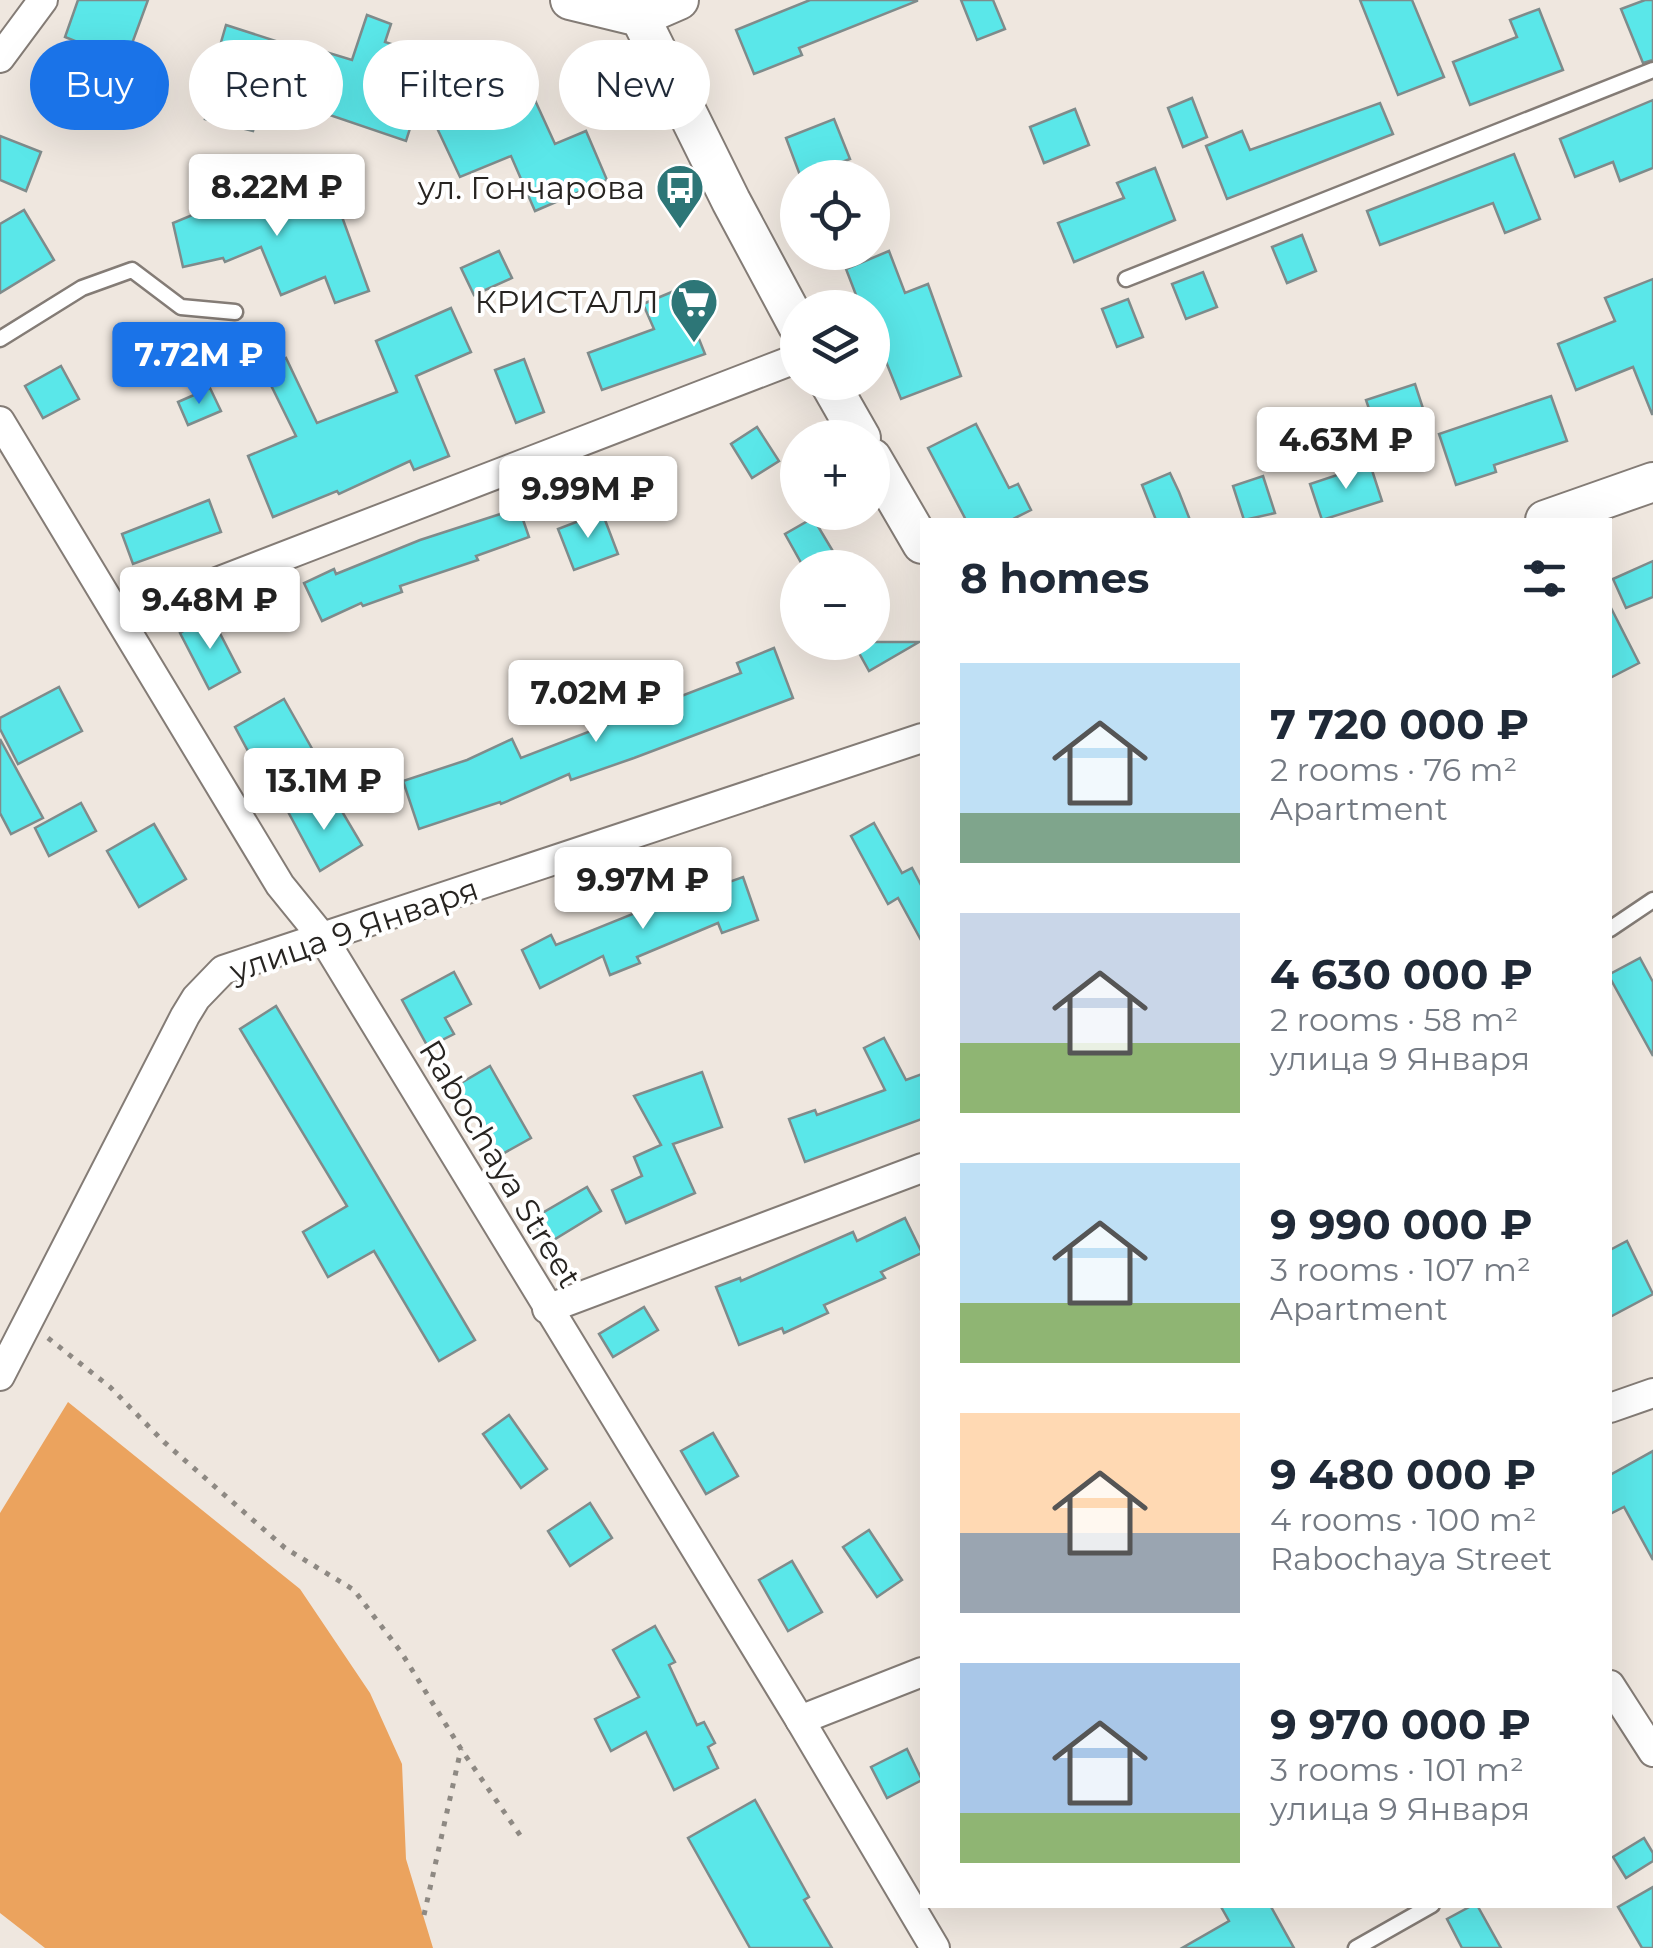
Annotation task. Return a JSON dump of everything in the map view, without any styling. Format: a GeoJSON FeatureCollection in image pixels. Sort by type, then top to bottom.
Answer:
{"type":"FeatureCollection","features":[{"type":"Feature","properties":{"kind":"street"},"geometry":{"type":"LineString","coordinates":[[0,58],[43,0]]}},
{"type":"Feature","properties":{"kind":"street"},"geometry":{"type":"LineString","coordinates":[[570,0],[637,9],[679,0]]}},
{"type":"Feature","properties":{"kind":"street"},"geometry":{"type":"LineString","coordinates":[[637,9],[780,293]]}},
{"type":"Feature","properties":{"kind":"street"},"geometry":{"type":"LineString","coordinates":[[121,620],[780,365]]}},
{"type":"Feature","properties":{"kind":"street","name":"Rabochaya Street"},"geometry":{"type":"LineString","coordinates":[[0,420],[280,885],[323,938],[935,1948]]}},
{"type":"Feature","properties":{"kind":"street"},"geometry":{"type":"LineString","coordinates":[[1551,518],[1653,482]]}},
{"type":"Feature","properties":{"kind":"street"},"geometry":{"type":"LineString","coordinates":[[890,489],[920,541]]}},
{"type":"Feature","properties":{"kind":"street","name":"улица 9 Января"},"geometry":{"type":"LineString","coordinates":[[0,1376],[196,998],[223,970],[920,739]]}},
{"type":"Feature","properties":{"kind":"street"},"geometry":{"type":"LineString","coordinates":[[547,1309],[920,1169]]}},
{"type":"Feature","properties":{"kind":"street"},"geometry":{"type":"LineString","coordinates":[[1612,1407],[1653,1393]]}},
{"type":"Feature","properties":{"kind":"street"},"geometry":{"type":"LineString","coordinates":[[800,1720],[920,1673]]}},
{"type":"Feature","properties":{"kind":"street"},"geometry":{"type":"LineString","coordinates":[[1612,1688],[1653,1752]]}},
{"type":"Feature","properties":{"kind":"lane"},"geometry":{"type":"LineString","coordinates":[[1126,279],[1653,70]]}},
{"type":"Feature","properties":{"kind":"lane"},"geometry":{"type":"LineString","coordinates":[[0,338],[82,288],[132,270],[181,307],[235,312]]}},
{"type":"Feature","properties":{"kind":"lane"},"geometry":{"type":"LineString","coordinates":[[1612,928],[1653,900]]}},
{"type":"Feature","properties":{"kind":"lane"},"geometry":{"type":"LineString","coordinates":[[1356,1948],[1427,1908]]}},
{"type":"Feature","properties":{"kind":"path"},"geometry":{"type":"LineString","coordinates":[[28,1319],[110,1387],[164,1442],[286,1548],[354,1590],[401,1652],[460,1749],[522,1838]]}},
{"type":"Feature","properties":{"kind":"path"},"geometry":{"type":"LineString","coordinates":[[424,1914],[460,1749]]}},
{"type":"Feature","properties":{"kind":"shaded area"},"geometry":{"type":"Polygon","coordinates":[[[68,1402],[300,1589],[370,1693],[402,1764],[406,1859],[433,1948],[45,1948],[0,1913],[0,1513],[68,1402]]]}},
{"type":"Feature","properties":{"kind":"building"},"geometry":{"type":"Polygon","coordinates":[[[78,0],[148,0],[133,40],[65,37],[78,0]]]}},
{"type":"Feature","properties":{"kind":"building"},"geometry":{"type":"Polygon","coordinates":[[[810,0],[917,1],[799,48],[802,55],[754,74],[736,30],[810,0]]]}},
{"type":"Feature","properties":{"kind":"building"},"geometry":{"type":"Polygon","coordinates":[[[961,0],[993,0],[1005,29],[977,40],[961,0]]]}},
{"type":"Feature","properties":{"kind":"building"},"geometry":{"type":"Polygon","coordinates":[[[1360,0],[1412,0],[1444,77],[1398,95],[1360,0]]]}},
{"type":"Feature","properties":{"kind":"building"},"geometry":{"type":"Polygon","coordinates":[[[1653,0],[1653,60],[1643,63],[1621,9],[1653,0]]]}},
{"type":"Feature","properties":{"kind":"building"},"geometry":{"type":"Polygon","coordinates":[[[1539,9],[1563,70],[1470,105],[1453,62],[1517,37],[1510,20],[1539,9]]]}},
{"type":"Feature","properties":{"kind":"building"},"geometry":{"type":"Polygon","coordinates":[[[367,15],[391,24],[386,40],[363,40],[363,126],[343,120],[343,57],[352,60],[367,15]]]}},
{"type":"Feature","properties":{"kind":"building"},"geometry":{"type":"Polygon","coordinates":[[[226,25],[273,40],[222,40],[226,25]]]}},
{"type":"Feature","properties":{"kind":"building"},"geometry":{"type":"Polygon","coordinates":[[[1192,98],[1207,137],[1183,147],[1168,108],[1192,98]]]}},
{"type":"Feature","properties":{"kind":"building"},"geometry":{"type":"Polygon","coordinates":[[[1653,100],[1653,168],[1620,181],[1613,162],[1575,177],[1560,139],[1653,100]]]}},
{"type":"Feature","properties":{"kind":"building"},"geometry":{"type":"Polygon","coordinates":[[[1380,103],[1393,134],[1227,199],[1206,146],[1242,131],[1250,150],[1380,103]]]}},
{"type":"Feature","properties":{"kind":"building"},"geometry":{"type":"Polygon","coordinates":[[[539,109],[555,144],[586,131],[607,180],[535,211],[511,156],[460,177],[438,130],[539,130],[539,109]]]}},
{"type":"Feature","properties":{"kind":"building"},"geometry":{"type":"Polygon","coordinates":[[[1075,109],[1089,145],[1044,163],[1030,127],[1075,109]]]}},
{"type":"Feature","properties":{"kind":"building"},"geometry":{"type":"Polygon","coordinates":[[[834,119],[850,159],[794,160],[786,138],[834,119]]]}},
{"type":"Feature","properties":{"kind":"building"},"geometry":{"type":"Polygon","coordinates":[[[374,130],[410,130],[406,141],[374,130]]]}},
{"type":"Feature","properties":{"kind":"building"},"geometry":{"type":"Polygon","coordinates":[[[0,136],[41,152],[26,191],[0,180],[0,136]]]}},
{"type":"Feature","properties":{"kind":"building"},"geometry":{"type":"Polygon","coordinates":[[[1514,154],[1540,219],[1505,233],[1493,203],[1380,245],[1367,211],[1514,154]]]}},
{"type":"Feature","properties":{"kind":"building"},"geometry":{"type":"Polygon","coordinates":[[[1155,168],[1175,220],[1074,262],[1058,223],[1124,198],[1117,183],[1155,168]]]}},
{"type":"Feature","properties":{"kind":"building"},"geometry":{"type":"Polygon","coordinates":[[[291,174],[310,215],[337,203],[369,291],[335,303],[325,277],[281,295],[261,247],[225,262],[223,258],[183,267],[173,223],[291,174]]]}},
{"type":"Feature","properties":{"kind":"building"},"geometry":{"type":"Polygon","coordinates":[[[24,210],[54,260],[0,293],[0,224],[24,210]]]}},
{"type":"Feature","properties":{"kind":"building"},"geometry":{"type":"Polygon","coordinates":[[[1302,235],[1316,271],[1287,283],[1272,247],[1302,235]]]}},
{"type":"Feature","properties":{"kind":"building"},"geometry":{"type":"Polygon","coordinates":[[[499,251],[512,278],[474,295],[461,268],[499,251]]]}},
{"type":"Feature","properties":{"kind":"building"},"geometry":{"type":"Polygon","coordinates":[[[890,254],[905,293],[928,284],[961,376],[901,399],[890,372],[890,290],[854,290],[846,270],[890,270],[890,254]]]}},
{"type":"Feature","properties":{"kind":"building"},"geometry":{"type":"Polygon","coordinates":[[[1203,272],[1217,307],[1186,319],[1172,284],[1203,272]]]}},
{"type":"Feature","properties":{"kind":"building"},"geometry":{"type":"Polygon","coordinates":[[[1653,279],[1653,414],[1633,367],[1576,390],[1558,344],[1615,321],[1605,298],[1653,279]]]}},
{"type":"Feature","properties":{"kind":"building"},"geometry":{"type":"Polygon","coordinates":[[[679,289],[705,354],[602,390],[588,353],[654,329],[643,304],[679,289]]]}},
{"type":"Feature","properties":{"kind":"building"},"geometry":{"type":"Polygon","coordinates":[[[1128,299],[1143,337],[1117,347],[1102,309],[1128,299]]]}},
{"type":"Feature","properties":{"kind":"building"},"geometry":{"type":"Polygon","coordinates":[[[451,308],[471,352],[416,376],[449,456],[414,470],[410,461],[339,494],[337,491],[273,517],[248,456],[296,436],[263,369],[286,358],[317,423],[397,392],[376,341],[451,308]]]}},
{"type":"Feature","properties":{"kind":"building"},"geometry":{"type":"Polygon","coordinates":[[[524,359],[544,412],[516,423],[495,370],[524,359]]]}},
{"type":"Feature","properties":{"kind":"building"},"geometry":{"type":"Polygon","coordinates":[[[61,366],[79,399],[43,418],[25,386],[61,366]]]}},
{"type":"Feature","properties":{"kind":"building"},"geometry":{"type":"Polygon","coordinates":[[[1415,384],[1432,436],[1384,453],[1366,400],[1415,384]]]}},
{"type":"Feature","properties":{"kind":"building"},"geometry":{"type":"Polygon","coordinates":[[[210,388],[221,411],[188,425],[178,402],[210,388]]]}},
{"type":"Feature","properties":{"kind":"building"},"geometry":{"type":"Polygon","coordinates":[[[1551,396],[1567,441],[1494,465],[1496,472],[1456,485],[1439,434],[1551,396]]]}},
{"type":"Feature","properties":{"kind":"building"},"geometry":{"type":"Polygon","coordinates":[[[976,424],[1009,488],[1018,484],[1031,510],[1015,518],[965,518],[928,448],[976,424]]]}},
{"type":"Feature","properties":{"kind":"building"},"geometry":{"type":"Polygon","coordinates":[[[757,427],[779,461],[752,478],[731,444],[757,427]]]}},
{"type":"Feature","properties":{"kind":"building"},"geometry":{"type":"Polygon","coordinates":[[[656,464],[666,489],[631,503],[620,477],[656,464]]]}},
{"type":"Feature","properties":{"kind":"building"},"geometry":{"type":"Polygon","coordinates":[[[1370,464],[1382,501],[1321,518],[1310,484],[1370,464]]]}},
{"type":"Feature","properties":{"kind":"building"},"geometry":{"type":"Polygon","coordinates":[[[1170,473],[1189,518],[1155,518],[1142,485],[1170,473]]]}},
{"type":"Feature","properties":{"kind":"building"},"geometry":{"type":"Polygon","coordinates":[[[1263,476],[1275,513],[1243,518],[1233,486],[1263,476]]]}},
{"type":"Feature","properties":{"kind":"building"},"geometry":{"type":"Polygon","coordinates":[[[209,500],[221,532],[133,564],[122,534],[209,500]]]}},
{"type":"Feature","properties":{"kind":"building"},"geometry":{"type":"Polygon","coordinates":[[[519,508],[529,537],[476,556],[478,560],[400,586],[402,592],[363,606],[361,603],[322,621],[304,583],[334,569],[336,574],[420,540],[519,508]]]}},
{"type":"Feature","properties":{"kind":"building"},"geometry":{"type":"Polygon","coordinates":[[[602,512],[618,554],[574,570],[558,529],[602,512]]]}},
{"type":"Feature","properties":{"kind":"building"},"geometry":{"type":"Polygon","coordinates":[[[792,530],[820,530],[832,550],[794,550],[785,534],[792,530]]]}},
{"type":"Feature","properties":{"kind":"building"},"geometry":{"type":"Polygon","coordinates":[[[1653,561],[1653,597],[1626,608],[1613,579],[1653,561]]]}},
{"type":"Feature","properties":{"kind":"building"},"geometry":{"type":"Polygon","coordinates":[[[1612,610],[1639,663],[1612,677],[1612,610]]]}},
{"type":"Feature","properties":{"kind":"building"},"geometry":{"type":"Polygon","coordinates":[[[211,616],[240,672],[209,689],[180,633],[211,616]]]}},
{"type":"Feature","properties":{"kind":"building"},"geometry":{"type":"Polygon","coordinates":[[[890,642],[919,642],[890,659],[890,642]]]}},
{"type":"Feature","properties":{"kind":"building"},"geometry":{"type":"Polygon","coordinates":[[[774,648],[793,698],[634,758],[571,780],[569,774],[501,804],[419,829],[403,781],[467,760],[512,739],[521,758],[741,673],[737,663],[774,648]]]}},
{"type":"Feature","properties":{"kind":"building"},"geometry":{"type":"Polygon","coordinates":[[[863,660],[888,660],[869,671],[863,660]]]}},
{"type":"Feature","properties":{"kind":"building"},"geometry":{"type":"Polygon","coordinates":[[[59,687],[82,731],[18,764],[0,729],[0,718],[59,687]]]}},
{"type":"Feature","properties":{"kind":"building"},"geometry":{"type":"Polygon","coordinates":[[[284,699],[319,761],[276,787],[254,750],[249,753],[235,727],[284,699]]]}},
{"type":"Feature","properties":{"kind":"building"},"geometry":{"type":"Polygon","coordinates":[[[0,739],[43,818],[11,834],[0,813],[0,739]]]}},
{"type":"Feature","properties":{"kind":"building"},"geometry":{"type":"Polygon","coordinates":[[[307,795],[321,820],[340,808],[362,845],[320,871],[286,808],[307,795]]]}},
{"type":"Feature","properties":{"kind":"building"},"geometry":{"type":"Polygon","coordinates":[[[81,803],[96,831],[49,856],[35,828],[81,803]]]}},
{"type":"Feature","properties":{"kind":"building"},"geometry":{"type":"Polygon","coordinates":[[[874,823],[902,873],[912,868],[920,883],[920,938],[898,898],[888,904],[851,836],[874,823]]]}},
{"type":"Feature","properties":{"kind":"building"},"geometry":{"type":"Polygon","coordinates":[[[154,824],[186,879],[139,907],[107,851],[154,824]]]}},
{"type":"Feature","properties":{"kind":"building"},"geometry":{"type":"Polygon","coordinates":[[[743,877],[758,920],[722,933],[718,923],[637,957],[640,963],[610,975],[603,956],[540,988],[522,950],[551,935],[556,945],[682,894],[684,898],[743,877]]]}},
{"type":"Feature","properties":{"kind":"building"},"geometry":{"type":"Polygon","coordinates":[[[1640,958],[1653,982],[1653,1056],[1612,982],[1612,973],[1640,958]]]}},
{"type":"Feature","properties":{"kind":"building"},"geometry":{"type":"Polygon","coordinates":[[[454,972],[471,1004],[445,1018],[454,1034],[428,1047],[402,1000],[454,972]]]}},
{"type":"Feature","properties":{"kind":"building"},"geometry":{"type":"Polygon","coordinates":[[[276,1006],[475,1340],[439,1361],[374,1251],[328,1277],[303,1232],[347,1206],[240,1029],[276,1006]]]}},
{"type":"Feature","properties":{"kind":"building"},"geometry":{"type":"Polygon","coordinates":[[[884,1038],[906,1080],[920,1075],[920,1120],[805,1162],[789,1119],[815,1110],[817,1115],[885,1090],[864,1048],[884,1038]]]}},
{"type":"Feature","properties":{"kind":"building"},"geometry":{"type":"Polygon","coordinates":[[[490,1066],[531,1138],[497,1157],[456,1086],[490,1066]]]}},
{"type":"Feature","properties":{"kind":"building"},"geometry":{"type":"Polygon","coordinates":[[[702,1072],[722,1127],[673,1144],[695,1193],[626,1223],[612,1190],[642,1176],[634,1157],[661,1145],[634,1096],[702,1072]]]}},
{"type":"Feature","properties":{"kind":"building"},"geometry":{"type":"Polygon","coordinates":[[[587,1187],[601,1211],[547,1244],[532,1219],[587,1187]]]}},
{"type":"Feature","properties":{"kind":"building"},"geometry":{"type":"Polygon","coordinates":[[[905,1218],[920,1254],[881,1272],[885,1278],[824,1305],[828,1313],[784,1333],[782,1328],[739,1345],[716,1287],[740,1278],[741,1281],[853,1232],[857,1241],[905,1218]]]}},
{"type":"Feature","properties":{"kind":"building"},"geometry":{"type":"Polygon","coordinates":[[[1627,1241],[1653,1294],[1612,1316],[1612,1249],[1627,1241]]]}},
{"type":"Feature","properties":{"kind":"building"},"geometry":{"type":"Polygon","coordinates":[[[644,1307],[658,1330],[613,1357],[599,1334],[644,1307]]]}},
{"type":"Feature","properties":{"kind":"building"},"geometry":{"type":"Polygon","coordinates":[[[509,1415],[547,1469],[521,1488],[483,1434],[509,1415]]]}},
{"type":"Feature","properties":{"kind":"building"},"geometry":{"type":"Polygon","coordinates":[[[713,1433],[738,1476],[706,1494],[681,1451],[713,1433]]]}},
{"type":"Feature","properties":{"kind":"building"},"geometry":{"type":"Polygon","coordinates":[[[1653,1451],[1653,1560],[1624,1507],[1612,1513],[1612,1474],[1653,1451]]]}},
{"type":"Feature","properties":{"kind":"building"},"geometry":{"type":"Polygon","coordinates":[[[590,1503],[612,1538],[570,1566],[548,1531],[590,1503]]]}},
{"type":"Feature","properties":{"kind":"building"},"geometry":{"type":"Polygon","coordinates":[[[869,1530],[902,1580],[877,1597],[843,1547],[869,1530]]]}},
{"type":"Feature","properties":{"kind":"building"},"geometry":{"type":"Polygon","coordinates":[[[792,1561],[822,1612],[788,1631],[759,1580],[792,1561]]]}},
{"type":"Feature","properties":{"kind":"building"},"geometry":{"type":"Polygon","coordinates":[[[655,1626],[675,1662],[669,1665],[697,1725],[704,1722],[715,1743],[708,1747],[718,1768],[674,1790],[646,1732],[611,1751],[595,1719],[639,1697],[613,1650],[655,1626]]]}},
{"type":"Feature","properties":{"kind":"building"},"geometry":{"type":"Polygon","coordinates":[[[907,1749],[920,1781],[887,1798],[871,1767],[907,1749]]]}},
{"type":"Feature","properties":{"kind":"building"},"geometry":{"type":"Polygon","coordinates":[[[755,1800],[809,1897],[804,1900],[832,1948],[750,1948],[688,1838],[755,1800]]]}},
{"type":"Feature","properties":{"kind":"building"},"geometry":{"type":"Polygon","coordinates":[[[1644,1838],[1653,1861],[1626,1878],[1613,1857],[1644,1838]]]}},
{"type":"Feature","properties":{"kind":"building"},"geometry":{"type":"Polygon","coordinates":[[[1653,1887],[1653,1948],[1642,1948],[1618,1907],[1653,1887]]]}},
{"type":"Feature","properties":{"kind":"building"},"geometry":{"type":"Polygon","coordinates":[[[1222,1908],[1272,1908],[1294,1948],[1182,1948],[1229,1921],[1222,1908]]]}},
{"type":"Feature","properties":{"kind":"building"},"geometry":{"type":"Polygon","coordinates":[[[1467,1908],[1479,1908],[1501,1948],[1462,1948],[1447,1919],[1467,1908]]]}},
{"type":"Feature","properties":{"kind":"place","name":"ул. Гончарова"},"geometry":{"type":"Point","coordinates":[680,230]}},
{"type":"Feature","properties":{"kind":"place","name":"КРИСТАЛЛ"},"geometry":{"type":"Point","coordinates":[694,344]}}]}
